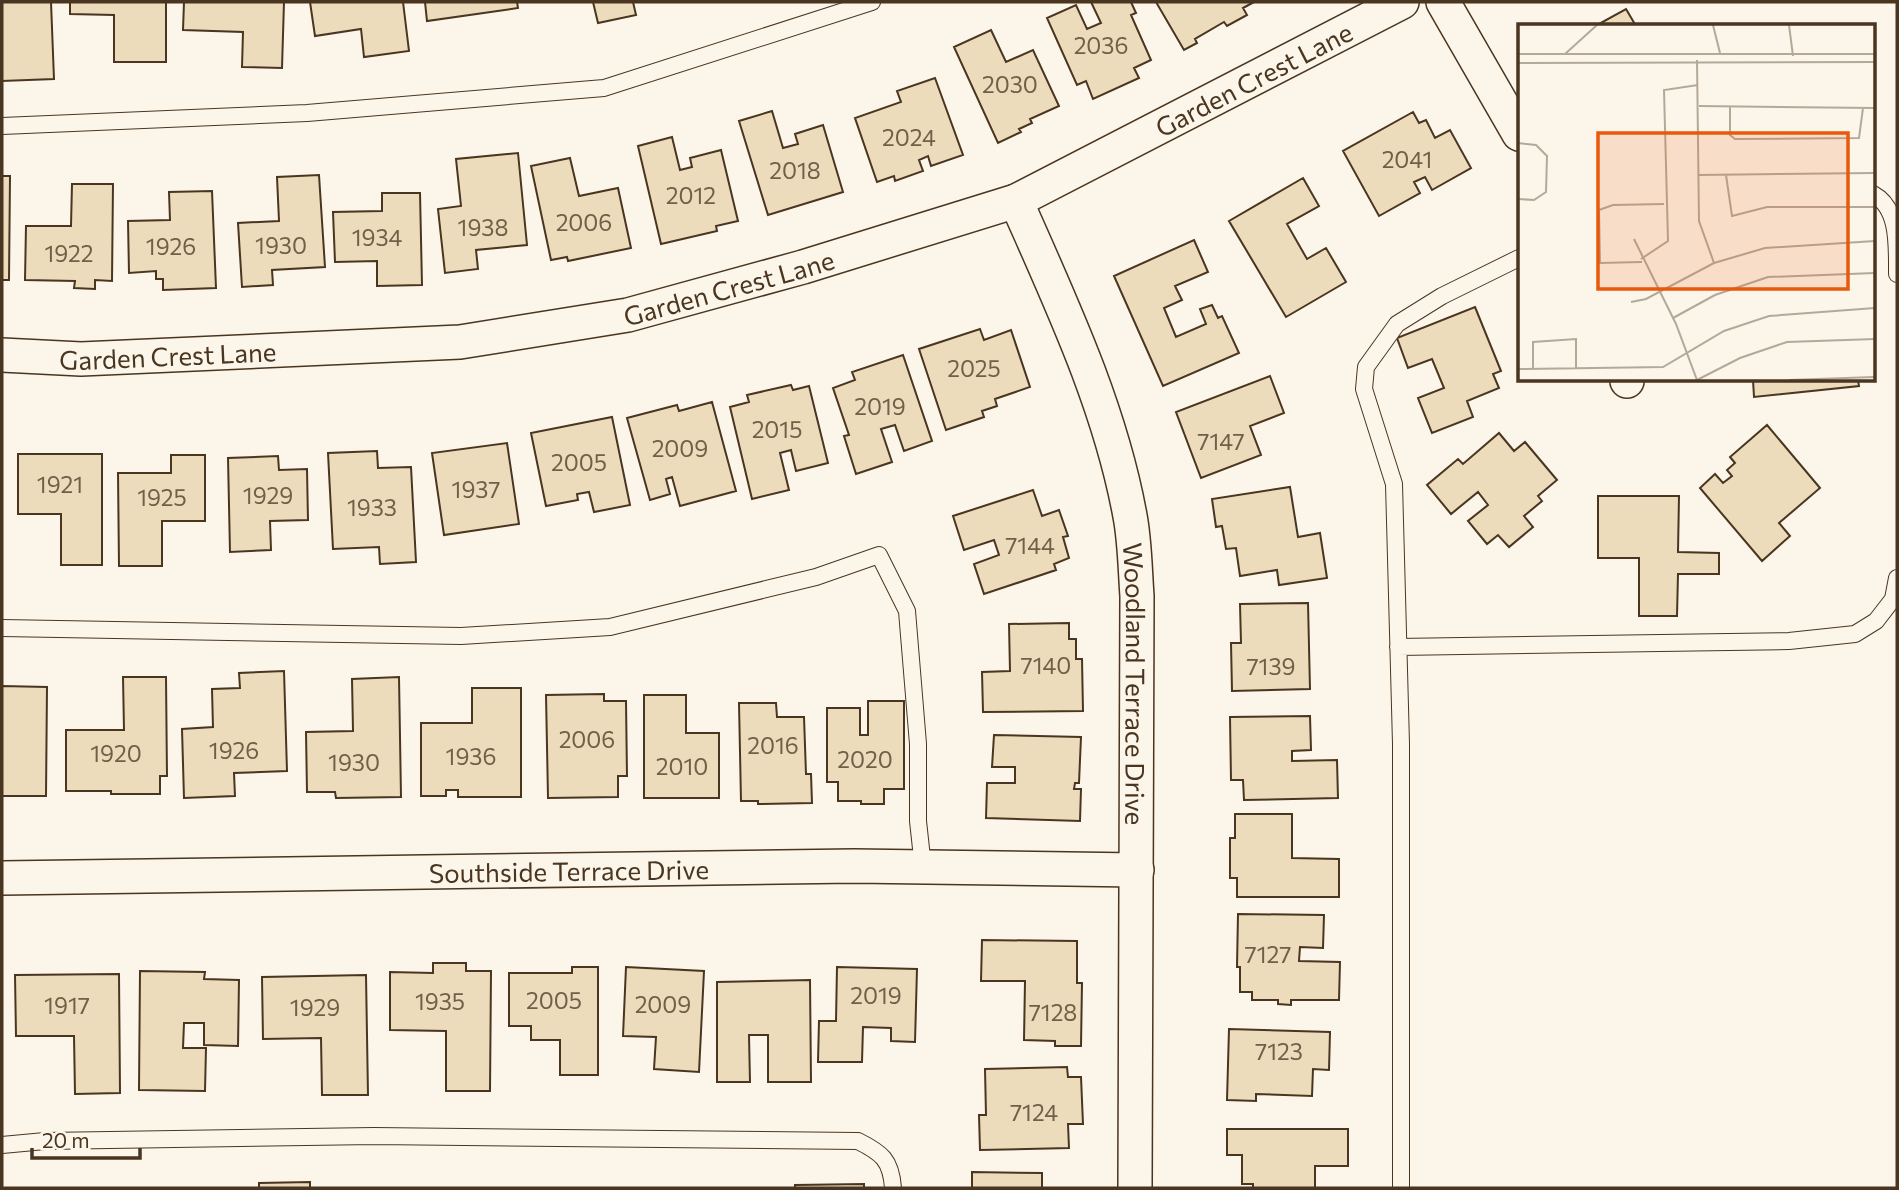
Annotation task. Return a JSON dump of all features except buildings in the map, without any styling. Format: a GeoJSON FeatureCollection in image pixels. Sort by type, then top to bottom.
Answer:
{"type":"FeatureCollection","features":[{"type":"Feature","properties":{"kind":"street","name":"Garden Crest Lane"},"geometry":{"type":"LineString","coordinates":[[2,355],[81,359],[460,342],[628,315],[803,267],[1016,201],[1402,2]]}},
{"type":"Feature","properties":{"kind":"street"},"geometry":{"type":"LineString","coordinates":[[1443,2],[1518,132]]}},
{"type":"Feature","properties":{"kind":"street","name":"Woodland Terrace Drive"},"geometry":{"type":"LineString","coordinates":[[1016,201],[1067,318],[1097,398],[1118,464],[1130,518],[1137,596],[1135,1188]]}},
{"type":"Feature","properties":{"kind":"street","name":"Southside Terrace Drive"},"geometry":{"type":"LineString","coordinates":[[2,877],[854,866],[1137,870]]}},
{"type":"Feature","properties":{"kind":"lane"},"geometry":{"type":"LineString","coordinates":[[2,126],[307,113],[604,88],[872,2]]}},
{"type":"Feature","properties":{"kind":"lane"},"geometry":{"type":"LineString","coordinates":[[1874,194],[1883,198],[1897,218],[1897,274]]}},
{"type":"Feature","properties":{"kind":"lane"},"geometry":{"type":"LineString","coordinates":[[1401,1188],[1401,757],[1394,484],[1364,389],[1366,367],[1396,324],[1442,296],[1518,258]]}},
{"type":"Feature","properties":{"kind":"lane"},"geometry":{"type":"LineString","coordinates":[[2,628],[461,636],[610,627],[816,577],[879,555],[907,611],[918,744],[918,821],[923,867]]}},
{"type":"Feature","properties":{"kind":"lane"},"geometry":{"type":"LineString","coordinates":[[1398,647],[1789,641],[1855,634],[1877,621],[1893,599],[1897,578]]}},
{"type":"Feature","properties":{"kind":"lane"},"geometry":{"type":"LineString","coordinates":[[2,1145],[45,1141],[374,1136],[859,1141],[880,1152],[892,1172],[893,1188]]}}]}
